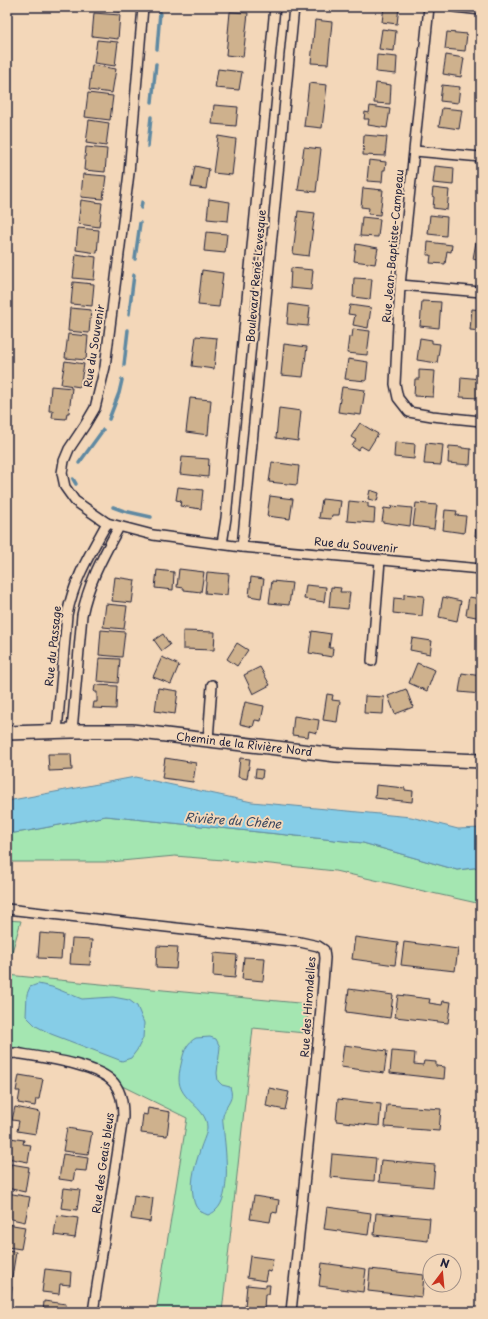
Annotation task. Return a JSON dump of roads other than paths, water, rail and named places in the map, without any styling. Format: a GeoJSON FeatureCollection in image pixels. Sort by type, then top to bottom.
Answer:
{"type":"FeatureCollection","features":[{"type":"Feature","properties":{"kind":"street","name":"Rue du Souvenir"},"geometry":{"type":"LineString","coordinates":[[143,7],[129,173],[105,367],[95,408],[69,449],[64,461],[62,472],[65,488],[74,502],[107,523],[153,535],[242,547],[481,569]]}},
{"type":"Feature","properties":{"kind":"street","name":"Boulevard René-Levesque"},"geometry":{"type":"LineString","coordinates":[[222,544],[226,518],[274,7]]}},
{"type":"Feature","properties":{"kind":"street","name":"Boulevard René-Levesque"},"geometry":{"type":"LineString","coordinates":[[242,547],[294,7]]}},
{"type":"Feature","properties":{"kind":"street","name":"Rue Jean-Baptiste-Campeau"},"geometry":{"type":"LineString","coordinates":[[429,7],[400,285],[395,384],[398,398],[409,412],[481,421]]}},
{"type":"Feature","properties":{"kind":"street"},"geometry":{"type":"LineString","coordinates":[[455,7],[481,10]]}},
{"type":"Feature","properties":{"kind":"street"},"geometry":{"type":"LineString","coordinates":[[415,151],[481,157]]}},
{"type":"Feature","properties":{"kind":"street"},"geometry":{"type":"LineString","coordinates":[[400,285],[481,292]]}},
{"type":"Feature","properties":{"kind":"street","name":"Rue du Passage"},"geometry":{"type":"LineString","coordinates":[[57,731],[67,615],[70,598],[79,573],[107,523]]}},
{"type":"Feature","properties":{"kind":"street"},"geometry":{"type":"LineString","coordinates":[[72,731],[82,615],[85,598],[94,574],[119,527]]}},
{"type":"Feature","properties":{"kind":"street"},"geometry":{"type":"LineString","coordinates":[[372,661],[380,560]]}},
{"type":"Feature","properties":{"kind":"street"},"geometry":{"type":"LineString","coordinates":[[208,740],[212,685]]}},
{"type":"Feature","properties":{"kind":"street","name":"Chemin de la Rivière Nord"},"geometry":{"type":"LineString","coordinates":[[7,733],[132,731],[336,755],[481,761]]}},
{"type":"Feature","properties":{"kind":"street","name":"Rue des Hirondelles"},"geometry":{"type":"LineString","coordinates":[[7,909],[300,942],[318,946],[324,950],[325,958],[312,1120],[291,1312]]}},
{"type":"Feature","properties":{"kind":"street","name":"Rue des Geais bleus"},"geometry":{"type":"LineString","coordinates":[[7,1054],[15,1053],[62,1061],[89,1069],[105,1075],[114,1082],[120,1094],[123,1106],[123,1118],[93,1312]]}},
{"type":"Feature","properties":{"kind":"water","name":"Rivière du Chêne"},"geometry":{"type":"Polygon","coordinates":[[[135,777],[252,802],[411,817],[458,829],[481,828],[481,867],[457,870],[363,843],[106,816],[7,834],[7,801],[135,777]]]}},
{"type":"Feature","properties":{"kind":"water"},"geometry":{"type":"Polygon","coordinates":[[[38,984],[52,987],[82,999],[113,997],[129,1000],[137,1006],[144,1023],[143,1038],[137,1050],[131,1058],[122,1061],[51,1034],[36,1026],[26,1016],[27,994],[30,987],[38,984]]]}},
{"type":"Feature","properties":{"kind":"water"},"geometry":{"type":"Polygon","coordinates":[[[210,1037],[216,1039],[220,1047],[217,1073],[218,1081],[222,1085],[230,1087],[231,1092],[231,1099],[224,1112],[223,1118],[226,1185],[221,1204],[215,1211],[208,1215],[201,1212],[197,1208],[194,1202],[192,1189],[194,1171],[206,1132],[206,1120],[183,1092],[180,1086],[179,1078],[185,1050],[196,1038],[210,1037]]]}},
{"type":"Feature","properties":{"kind":"waterway"},"geometry":{"type":"LineString","coordinates":[[157,49],[160,12]]}},
{"type":"Feature","properties":{"kind":"waterway"},"geometry":{"type":"LineString","coordinates":[[152,102],[156,64]]}},
{"type":"Feature","properties":{"kind":"waterway"},"geometry":{"type":"LineString","coordinates":[[148,146],[151,117]]}},
{"type":"Feature","properties":{"kind":"waterway"},"geometry":{"type":"LineString","coordinates":[[141,208],[142,202]]}},
{"type":"Feature","properties":{"kind":"waterway"},"geometry":{"type":"LineString","coordinates":[[135,259],[140,223]]}},
{"type":"Feature","properties":{"kind":"waterway"},"geometry":{"type":"LineString","coordinates":[[129,314],[134,275]]}},
{"type":"Feature","properties":{"kind":"waterway"},"geometry":{"type":"LineString","coordinates":[[124,365],[128,330]]}},
{"type":"Feature","properties":{"kind":"waterway"},"geometry":{"type":"LineString","coordinates":[[109,419],[119,393],[122,380]]}},
{"type":"Feature","properties":{"kind":"waterway"},"geometry":{"type":"LineString","coordinates":[[79,463],[103,430]]}},
{"type":"Feature","properties":{"kind":"waterway"},"geometry":{"type":"LineString","coordinates":[[73,479],[76,484]]}},
{"type":"Feature","properties":{"kind":"waterway"},"geometry":{"type":"LineString","coordinates":[[113,507],[151,517]]}}]}
